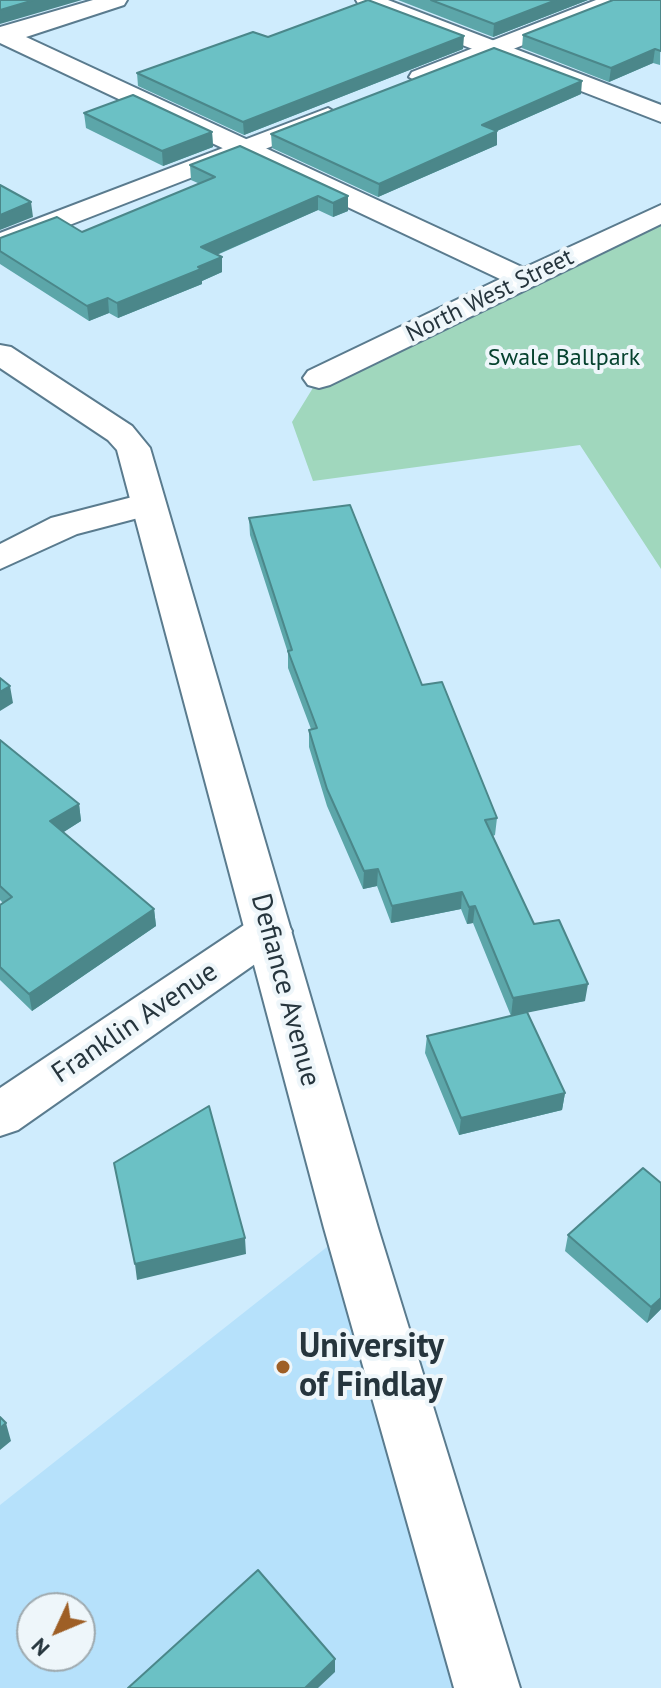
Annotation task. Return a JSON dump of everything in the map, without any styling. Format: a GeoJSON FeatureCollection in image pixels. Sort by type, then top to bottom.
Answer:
{"type":"FeatureCollection","features":[{"type":"Feature","properties":{"kind":"street"},"geometry":{"type":"LineString","coordinates":[[2,35],[116,0]]}},
{"type":"Feature","properties":{"kind":"street"},"geometry":{"type":"LineString","coordinates":[[367,0],[661,114]]}},
{"type":"Feature","properties":{"kind":"street"},"geometry":{"type":"LineString","coordinates":[[405,84],[616,0]]}},
{"type":"Feature","properties":{"kind":"street"},"geometry":{"type":"LineString","coordinates":[[2,35],[524,279]]}},
{"type":"Feature","properties":{"kind":"street"},"geometry":{"type":"LineString","coordinates":[[0,243],[348,108]]}},
{"type":"Feature","properties":{"kind":"street","name":"North West Street"},"geometry":{"type":"LineString","coordinates":[[319,378],[661,213]]}},
{"type":"Feature","properties":{"kind":"street","name":"Defiance Avenue"},"geometry":{"type":"LineString","coordinates":[[0,354],[120,433],[133,448],[355,1244],[487,1688]]}},
{"type":"Feature","properties":{"kind":"street"},"geometry":{"type":"LineString","coordinates":[[0,558],[64,526],[148,504]]}},
{"type":"Feature","properties":{"kind":"street","name":"Franklin Avenue"},"geometry":{"type":"LineString","coordinates":[[0,1115],[269,931]]}},
{"type":"Feature","properties":{"kind":"shaded area","name":"University of Findlay"},"geometry":{"type":"Polygon","coordinates":[[[351,1228],[483,1688],[0,1688],[0,1505],[351,1228]]]}},
{"type":"Feature","properties":{"kind":"green space","name":"Swale Ballpark"},"geometry":{"type":"Polygon","coordinates":[[[661,213],[661,569],[580,445],[313,481],[292,422],[319,378],[661,213]]]}},
{"type":"Feature","properties":{"kind":"building"},"geometry":{"type":"Polygon","coordinates":[[[0,0],[34,0],[0,10],[0,0]]]}},
{"type":"Feature","properties":{"kind":"building"},"geometry":{"type":"Polygon","coordinates":[[[368,0],[464,36],[243,122],[137,73],[253,32],[268,37],[368,0]]]}},
{"type":"Feature","properties":{"kind":"building"},"geometry":{"type":"Polygon","coordinates":[[[431,0],[556,0],[494,24],[431,0]]]}},
{"type":"Feature","properties":{"kind":"building"},"geometry":{"type":"Polygon","coordinates":[[[613,0],[661,0],[661,51],[655,49],[611,68],[523,35],[613,0]]]}},
{"type":"Feature","properties":{"kind":"building"},"geometry":{"type":"Polygon","coordinates":[[[494,48],[582,81],[482,125],[497,131],[379,184],[271,134],[494,48]]]}},
{"type":"Feature","properties":{"kind":"building"},"geometry":{"type":"Polygon","coordinates":[[[133,95],[212,132],[162,151],[84,113],[133,95]]]}},
{"type":"Feature","properties":{"kind":"building"},"geometry":{"type":"Polygon","coordinates":[[[240,146],[348,196],[333,203],[318,196],[201,247],[222,257],[198,267],[201,269],[117,303],[108,298],[87,306],[0,251],[0,238],[57,217],[82,232],[215,177],[190,165],[240,146]]]}},
{"type":"Feature","properties":{"kind":"building"},"geometry":{"type":"Polygon","coordinates":[[[0,185],[31,202],[0,215],[0,185]]]}},
{"type":"Feature","properties":{"kind":"building"},"geometry":{"type":"Polygon","coordinates":[[[350,505],[422,685],[442,682],[497,818],[485,820],[534,924],[559,920],[588,984],[513,998],[475,906],[469,907],[462,892],[392,906],[378,869],[364,871],[327,789],[309,730],[317,728],[288,651],[292,650],[249,518],[350,505]]]}},
{"type":"Feature","properties":{"kind":"building"},"geometry":{"type":"Polygon","coordinates":[[[0,678],[10,686],[0,692],[0,678]]]}},
{"type":"Feature","properties":{"kind":"building"},"geometry":{"type":"Polygon","coordinates":[[[0,740],[79,804],[50,821],[154,909],[29,994],[0,967],[0,905],[12,897],[0,886],[0,740]]]}},
{"type":"Feature","properties":{"kind":"building"},"geometry":{"type":"Polygon","coordinates":[[[527,1012],[565,1093],[461,1118],[427,1036],[527,1012]]]}},
{"type":"Feature","properties":{"kind":"building"},"geometry":{"type":"Polygon","coordinates":[[[209,1106],[245,1238],[135,1264],[114,1163],[209,1106]]]}},
{"type":"Feature","properties":{"kind":"building"},"geometry":{"type":"Polygon","coordinates":[[[643,1168],[661,1183],[661,1298],[651,1307],[568,1235],[643,1168]]]}},
{"type":"Feature","properties":{"kind":"building"},"geometry":{"type":"Polygon","coordinates":[[[258,1570],[335,1659],[305,1688],[128,1688],[258,1570]]]}},
{"type":"Feature","properties":{"kind":"place","name":"University of Findlay"},"geometry":{"type":"Point","coordinates":[283,1367]}}]}
